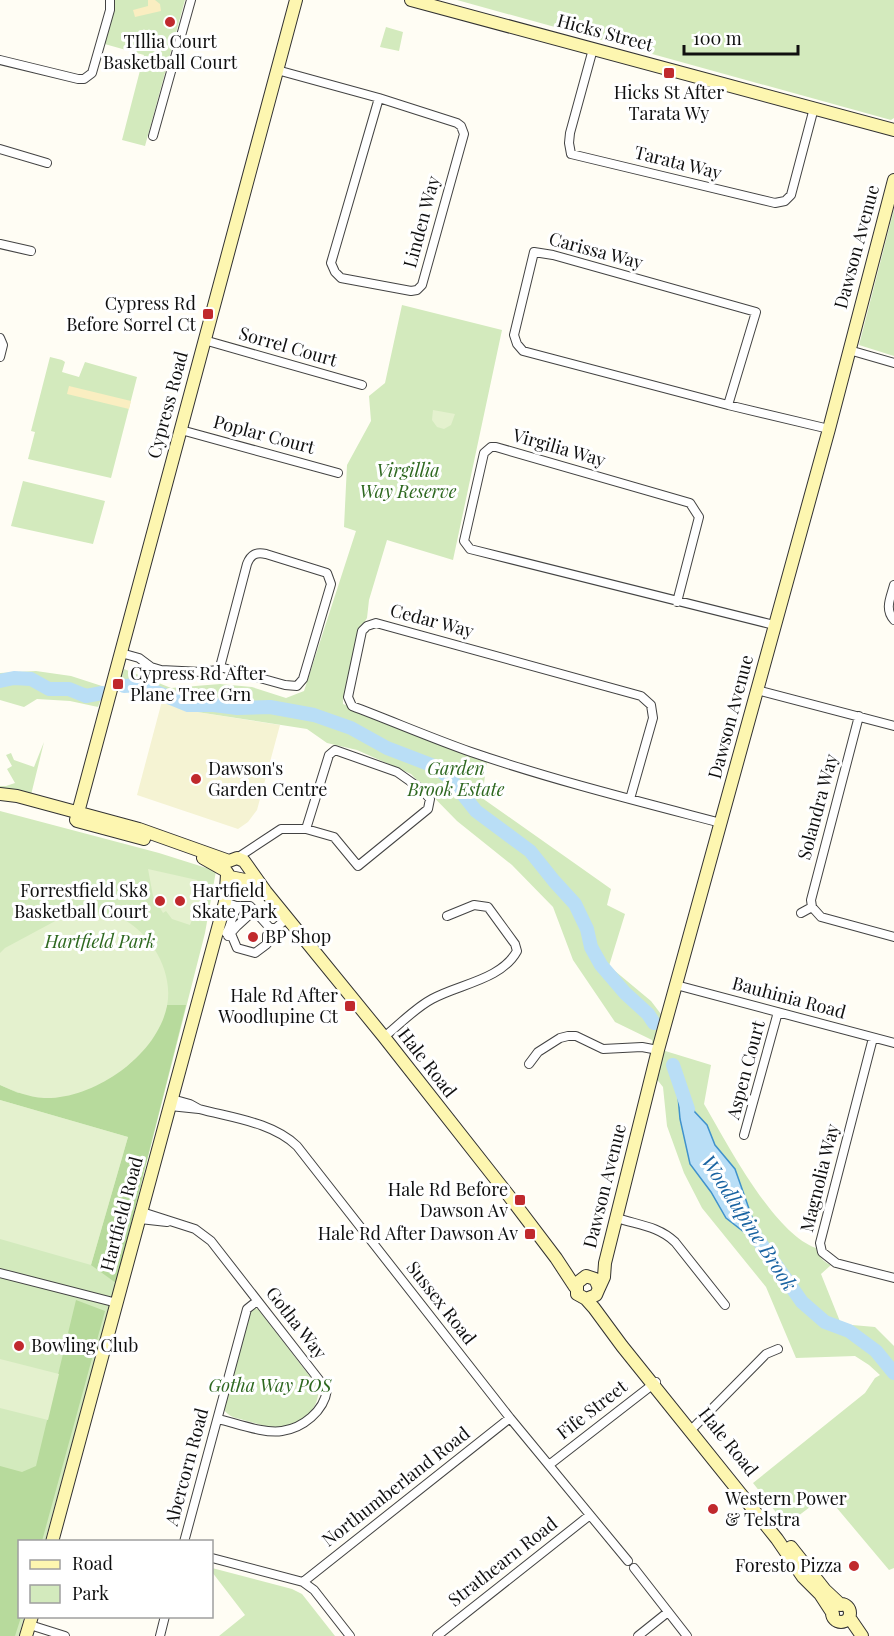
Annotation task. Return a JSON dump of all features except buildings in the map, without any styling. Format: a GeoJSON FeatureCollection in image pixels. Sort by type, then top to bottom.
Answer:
{"type":"FeatureCollection","features":[{"type":"Feature","properties":{"kind":"main road","name":"Cypress Road"},"geometry":{"type":"LineString","coordinates":[[77,816],[296,0]]}},
{"type":"Feature","properties":{"kind":"main road","name":"Hicks Street"},"geometry":{"type":"LineString","coordinates":[[411,0],[894,130]]}},
{"type":"Feature","properties":{"kind":"main road","name":"Dawson Avenue"},"geometry":{"type":"LineString","coordinates":[[594,1294],[604,1277],[605,1263],[658,1050],[829,429],[894,180]]}},
{"type":"Feature","properties":{"kind":"main road"},"geometry":{"type":"LineString","coordinates":[[0,795],[17,796],[77,816],[170,839],[237,869]]}},
{"type":"Feature","properties":{"kind":"main road","name":"Hale Road"},"geometry":{"type":"LineString","coordinates":[[237,869],[255,876],[556,1258],[581,1280]]}},
{"type":"Feature","properties":{"kind":"main road","name":"Hartfield Road"},"geometry":{"type":"LineString","coordinates":[[53,1540],[171,1103],[224,933],[226,899],[237,869]]}},
{"type":"Feature","properties":{"kind":"main road","name":"Dawson Avenue"},"geometry":{"type":"LineString","coordinates":[[581,1280],[605,1263]]}},
{"type":"Feature","properties":{"kind":"main road"},"geometry":{"type":"LineString","coordinates":[[595,1279],[594,1294],[577,1294],[581,1280],[595,1279]]}},
{"type":"Feature","properties":{"kind":"main road","name":"Hale Road"},"geometry":{"type":"LineString","coordinates":[[594,1294],[654,1383],[777,1539],[803,1577],[862,1636]]}},
{"type":"Feature","properties":{"kind":"main road","name":"Hale Road"},"geometry":{"type":"LineString","coordinates":[[841,1614],[854,1636]]}},
{"type":"Feature","properties":{"kind":"street"},"geometry":{"type":"LineString","coordinates":[[0,60],[78,79],[87,78],[92,73],[110,10],[110,0]]}},
{"type":"Feature","properties":{"kind":"street"},"geometry":{"type":"LineString","coordinates":[[153,136],[191,0]]}},
{"type":"Feature","properties":{"kind":"street","name":"Tarata Way"},"geometry":{"type":"LineString","coordinates":[[593,49],[570,133],[569,143],[572,154],[781,203],[791,195],[814,108]]}},
{"type":"Feature","properties":{"kind":"street","name":"Linden Way"},"geometry":{"type":"LineString","coordinates":[[277,70],[379,98],[458,123],[464,132],[422,285],[417,290],[411,291],[341,278],[331,263],[379,98]]}},
{"type":"Feature","properties":{"kind":"street"},"geometry":{"type":"LineString","coordinates":[[0,149],[47,163]]}},
{"type":"Feature","properties":{"kind":"street"},"geometry":{"type":"LineString","coordinates":[[0,244],[31,251]]}},
{"type":"Feature","properties":{"kind":"street","name":"Carissa Way"},"geometry":{"type":"LineString","coordinates":[[728,405],[756,312],[553,255],[534,252],[514,336],[523,351],[728,405],[829,429]]}},
{"type":"Feature","properties":{"kind":"street"},"geometry":{"type":"LineString","coordinates":[[0,338],[3,345],[0,357]]}},
{"type":"Feature","properties":{"kind":"street","name":"Sorrel Court"},"geometry":{"type":"LineString","coordinates":[[204,340],[362,385]]}},
{"type":"Feature","properties":{"kind":"street"},"geometry":{"type":"LineString","coordinates":[[849,350],[894,363]]}},
{"type":"Feature","properties":{"kind":"street","name":"Poplar Court"},"geometry":{"type":"LineString","coordinates":[[181,430],[338,473]]}},
{"type":"Feature","properties":{"kind":"street","name":"Virgilia Way"},"geometry":{"type":"LineString","coordinates":[[677,602],[699,517],[690,502],[496,447],[491,447],[484,453],[464,541],[470,549],[677,602],[774,625]]}},
{"type":"Feature","properties":{"kind":"street"},"geometry":{"type":"LineString","coordinates":[[121,653],[139,658],[151,667],[161,670],[202,672],[217,670],[220,667],[247,564],[253,555],[266,554],[327,573],[331,584],[300,684],[292,687],[220,667]]}},
{"type":"Feature","properties":{"kind":"street"},"geometry":{"type":"LineString","coordinates":[[894,585],[888,608],[894,620]]}},
{"type":"Feature","properties":{"kind":"street","name":"Cedar Way"},"geometry":{"type":"LineString","coordinates":[[630,799],[653,718],[651,705],[641,696],[376,622],[362,631],[348,697],[352,706],[470,752],[573,784],[721,823]]}},
{"type":"Feature","properties":{"kind":"street"},"geometry":{"type":"LineString","coordinates":[[757,690],[894,726]]}},
{"type":"Feature","properties":{"kind":"street","name":"Solandra Way"},"geometry":{"type":"LineString","coordinates":[[812,907],[811,900],[859,716]]}},
{"type":"Feature","properties":{"kind":"street"},"geometry":{"type":"LineString","coordinates":[[237,869],[256,847],[272,834],[281,830],[306,829],[334,837],[358,866],[428,809],[430,799],[421,789],[398,772],[335,750],[329,755],[306,829]]}},
{"type":"Feature","properties":{"kind":"street"},"geometry":{"type":"LineString","coordinates":[[226,899],[240,906],[250,906],[268,927],[276,928]]}},
{"type":"Feature","properties":{"kind":"street"},"geometry":{"type":"LineString","coordinates":[[384,1037],[432,999],[490,974],[512,960],[517,951],[515,944],[488,907],[474,905],[447,916]]}},
{"type":"Feature","properties":{"kind":"street"},"geometry":{"type":"LineString","coordinates":[[224,933],[234,911],[240,906]]}},
{"type":"Feature","properties":{"kind":"street"},"geometry":{"type":"LineString","coordinates":[[801,913],[812,907],[821,917],[894,937]]}},
{"type":"Feature","properties":{"kind":"street"},"geometry":{"type":"LineString","coordinates":[[224,933],[232,930],[249,915],[260,916]]}},
{"type":"Feature","properties":{"kind":"street"},"geometry":{"type":"LineString","coordinates":[[224,933],[237,948],[255,953],[267,944],[267,935],[287,918]]}},
{"type":"Feature","properties":{"kind":"street","name":"Bauhinia Road"},"geometry":{"type":"LineString","coordinates":[[676,985],[894,1043]]}},
{"type":"Feature","properties":{"kind":"street","name":"Aspen Court"},"geometry":{"type":"LineString","coordinates":[[744,1135],[778,1012]]}},
{"type":"Feature","properties":{"kind":"street"},"geometry":{"type":"LineString","coordinates":[[529,1064],[538,1052],[560,1038],[568,1036],[576,1036],[603,1049],[642,1047],[658,1050]]}},
{"type":"Feature","properties":{"kind":"street","name":"Magnolia Way"},"geometry":{"type":"LineString","coordinates":[[873,1038],[820,1244],[822,1252],[831,1260],[894,1278]]}},
{"type":"Feature","properties":{"kind":"street","name":"Sussex Road"},"geometry":{"type":"LineString","coordinates":[[171,1103],[190,1110],[199,1109],[268,1128],[285,1135],[297,1146],[510,1418],[687,1636]]}},
{"type":"Feature","properties":{"kind":"street","name":"Gotha Way"},"geometry":{"type":"LineString","coordinates":[[141,1216],[195,1229],[211,1242],[327,1390],[326,1401],[315,1415],[282,1431],[252,1428],[218,1419]]}},
{"type":"Feature","properties":{"kind":"street"},"geometry":{"type":"LineString","coordinates":[[617,1218],[653,1227],[665,1233],[675,1242],[725,1305]]}},
{"type":"Feature","properties":{"kind":"street"},"geometry":{"type":"LineString","coordinates":[[0,1273],[117,1303]]}},
{"type":"Feature","properties":{"kind":"street","name":"Abercorn Road"},"geometry":{"type":"LineString","coordinates":[[185,1540],[247,1309],[257,1301]]}},
{"type":"Feature","properties":{"kind":"street"},"geometry":{"type":"LineString","coordinates":[[692,1429],[766,1354],[778,1349]]}},
{"type":"Feature","properties":{"kind":"street","name":"Fife Street"},"geometry":{"type":"LineString","coordinates":[[549,1465],[654,1383]]}},
{"type":"Feature","properties":{"kind":"street","name":"Northumberland Road"},"geometry":{"type":"LineString","coordinates":[[303,1582],[510,1418]]}},
{"type":"Feature","properties":{"kind":"street","name":"Strathearn Road"},"geometry":{"type":"LineString","coordinates":[[437,1636],[590,1515]]}},
{"type":"Feature","properties":{"kind":"street"},"geometry":{"type":"LineString","coordinates":[[213,1558],[303,1582],[314,1590],[350,1636]]}},
{"type":"Feature","properties":{"kind":"street"},"geometry":{"type":"LineString","coordinates":[[638,1636],[668,1612]]}},
{"type":"Feature","properties":{"kind":"street"},"geometry":{"type":"LineString","coordinates":[[160,1636],[165,1618]]}},
{"type":"Feature","properties":{"kind":"street"},"geometry":{"type":"LineString","coordinates":[[29,1627],[53,1636]]}},
{"type":"Feature","properties":{"kind":"street"},"geometry":{"type":"LineString","coordinates":[[29,1627],[65,1636]]}},
{"type":"Feature","properties":{"kind":"shaded area"},"geometry":{"type":"Polygon","coordinates":[[[162,701],[184,710],[280,725],[257,810],[248,822],[238,829],[137,795],[162,701]]]}},
{"type":"Feature","properties":{"kind":"green space"},"geometry":{"type":"Polygon","coordinates":[[[110,0],[185,0],[145,146],[122,140],[144,55],[101,43],[110,0]]]}},
{"type":"Feature","properties":{"kind":"green space"},"geometry":{"type":"Polygon","coordinates":[[[457,0],[894,0],[894,118],[891,120],[457,0]]]}},
{"type":"Feature","properties":{"kind":"green space"},"geometry":{"type":"Polygon","coordinates":[[[386,27],[403,32],[399,51],[380,47],[386,27]]]}},
{"type":"Feature","properties":{"kind":"green space"},"geometry":{"type":"Polygon","coordinates":[[[894,209],[894,356],[859,345],[894,209]]]}},
{"type":"Feature","properties":{"kind":"green space"},"geometry":{"type":"Polygon","coordinates":[[[402,305],[502,330],[453,560],[387,540],[369,600],[367,618],[360,629],[343,704],[487,761],[482,798],[611,889],[607,905],[625,914],[609,966],[651,1001],[667,1022],[662,1050],[711,1065],[704,1104],[738,1163],[768,1206],[784,1225],[800,1239],[816,1248],[818,1254],[831,1265],[821,1274],[841,1324],[875,1327],[894,1346],[894,1568],[889,1570],[826,1495],[786,1525],[753,1483],[865,1393],[875,1378],[880,1375],[855,1356],[796,1358],[766,1287],[702,1208],[684,1173],[667,1126],[663,1087],[655,1077],[652,1040],[615,1022],[573,960],[553,907],[512,865],[457,821],[411,774],[357,750],[327,743],[307,729],[184,710],[120,680],[124,669],[171,688],[220,684],[252,687],[286,698],[304,691],[356,531],[344,527],[347,465],[371,421],[369,396],[385,383],[402,305]]]}},
{"type":"Feature","properties":{"kind":"green space"},"geometry":{"type":"Polygon","coordinates":[[[50,357],[65,362],[62,372],[79,377],[85,362],[137,377],[111,478],[28,459],[35,432],[31,431],[50,357]]]}},
{"type":"Feature","properties":{"kind":"green space"},"geometry":{"type":"Polygon","coordinates":[[[433,410],[455,414],[451,425],[444,429],[437,427],[432,420],[433,410]]]}},
{"type":"Feature","properties":{"kind":"green space"},"geometry":{"type":"Polygon","coordinates":[[[23,481],[105,501],[93,544],[11,526],[23,481]]]}},
{"type":"Feature","properties":{"kind":"green space"},"geometry":{"type":"Polygon","coordinates":[[[36,671],[71,676],[105,687],[98,707],[70,701],[37,699],[24,707],[0,700],[0,673],[36,671]]]}},
{"type":"Feature","properties":{"kind":"green space"},"geometry":{"type":"Polygon","coordinates":[[[44,742],[30,799],[0,794],[0,786],[15,783],[7,769],[12,766],[6,755],[11,753],[14,760],[34,767],[44,742]]]}},
{"type":"Feature","properties":{"kind":"green space","name":"Hartfield Park"},"geometry":{"type":"Polygon","coordinates":[[[0,811],[159,853],[216,871],[205,933],[116,1283],[45,1540],[18,1540],[18,1618],[24,1618],[19,1636],[0,1636],[0,811]]]}},
{"type":"Feature","properties":{"kind":"green space","name":"Hartfield Skate Park"},"geometry":{"type":"Polygon","coordinates":[[[148,869],[197,880],[202,888],[199,921],[192,920],[190,925],[172,919],[166,911],[163,913],[153,896],[148,869]]]}},
{"type":"Feature","properties":{"kind":"green space"},"geometry":{"type":"Polygon","coordinates":[[[80,912],[101,912],[116,916],[132,925],[151,943],[167,980],[167,1006],[161,1024],[137,1058],[120,1072],[82,1092],[63,1097],[44,1098],[0,1085],[0,953],[5,948],[59,919],[80,912]]]}},
{"type":"Feature","properties":{"kind":"green space"},"geometry":{"type":"Polygon","coordinates":[[[167,1005],[186,1005],[116,1283],[91,1265],[128,1137],[0,1100],[0,1085],[18,1093],[126,1067],[149,1043],[160,1025],[167,1005]]]}},
{"type":"Feature","properties":{"kind":"green space"},"geometry":{"type":"Polygon","coordinates":[[[0,1100],[128,1137],[91,1265],[0,1239],[0,1100]]]}},
{"type":"Feature","properties":{"kind":"green space"},"geometry":{"type":"Polygon","coordinates":[[[76,1300],[105,1311],[42,1540],[18,1540],[18,1618],[21,1618],[15,1636],[0,1636],[0,1466],[22,1472],[36,1466],[76,1300]]]}},
{"type":"Feature","properties":{"kind":"green space","name":"Gotha Way POS"},"geometry":{"type":"Polygon","coordinates":[[[254,1307],[259,1310],[318,1387],[313,1409],[302,1419],[288,1426],[276,1427],[259,1424],[234,1417],[223,1408],[249,1310],[254,1307]]]}},
{"type":"Feature","properties":{"kind":"green space"},"geometry":{"type":"Polygon","coordinates":[[[0,1359],[59,1374],[48,1420],[0,1408],[0,1359]]]}},
{"type":"Feature","properties":{"kind":"green space"},"geometry":{"type":"Polygon","coordinates":[[[213,1568],[292,1589],[302,1594],[335,1636],[219,1636],[245,1615],[213,1573],[213,1568]]]}},
{"type":"Feature","properties":{"kind":"sand"},"geometry":{"type":"Polygon","coordinates":[[[148,0],[155,0],[160,4],[161,11],[135,17],[133,10],[148,6],[148,0]]]}},
{"type":"Feature","properties":{"kind":"sand"},"geometry":{"type":"Polygon","coordinates":[[[69,386],[131,401],[129,409],[67,394],[69,386]]]}},
{"type":"Feature","properties":{"kind":"water"},"geometry":{"type":"Polygon","coordinates":[[[685,1093],[694,1111],[707,1125],[715,1145],[735,1169],[753,1220],[749,1232],[744,1232],[726,1218],[711,1192],[690,1164],[680,1119],[678,1096],[685,1093]]]}},
{"type":"Feature","properties":{"kind":"waterway","name":"Woodlupine Brook"},"geometry":{"type":"LineString","coordinates":[[0,681],[14,678],[31,679],[49,689],[69,689],[86,696],[102,693]]}},
{"type":"Feature","properties":{"kind":"waterway","name":"Woodlupine Brook"},"geometry":{"type":"LineString","coordinates":[[124,686],[139,685],[188,705],[237,708],[270,707],[314,715],[351,728],[387,748],[434,766],[449,777],[476,811],[530,851],[575,904],[587,929],[591,947],[601,965],[654,1023]]}},
{"type":"Feature","properties":{"kind":"waterway","name":"Woodlupine Brook"},"geometry":{"type":"LineString","coordinates":[[673,1065],[688,1109]]}},
{"type":"Feature","properties":{"kind":"waterway","name":"Woodlupine Brook"},"geometry":{"type":"LineString","coordinates":[[740,1214],[802,1302],[825,1322],[849,1331],[876,1351],[894,1373]]}},
{"type":"Feature","properties":{"kind":"place","name":"TIllia Court Basketball Court"},"geometry":{"type":"Point","coordinates":[170,22]}},
{"type":"Feature","properties":{"kind":"place","name":"Hicks St After Tarata Wy"},"geometry":{"type":"Point","coordinates":[669,73]}},
{"type":"Feature","properties":{"kind":"place","name":"Cypress Rd Before Sorrel Ct"},"geometry":{"type":"Point","coordinates":[208,314]}},
{"type":"Feature","properties":{"kind":"place","name":"Cypress Rd After Plane Tree Grn"},"geometry":{"type":"Point","coordinates":[118,684]}},
{"type":"Feature","properties":{"kind":"place","name":"Dawson's Garden Centre"},"geometry":{"type":"Point","coordinates":[196,779]}},
{"type":"Feature","properties":{"kind":"place","name":"Forrestfield Sk8 Basketball Court"},"geometry":{"type":"Point","coordinates":[160,901]}},
{"type":"Feature","properties":{"kind":"place","name":"Hartfield Skate Park"},"geometry":{"type":"Point","coordinates":[180,901]}},
{"type":"Feature","properties":{"kind":"place","name":"BP Shop"},"geometry":{"type":"Point","coordinates":[253,937]}},
{"type":"Feature","properties":{"kind":"place","name":"Hale Rd After Woodlupine Ct"},"geometry":{"type":"Point","coordinates":[350,1006]}},
{"type":"Feature","properties":{"kind":"place","name":"Hale Rd Before Dawson Av"},"geometry":{"type":"Point","coordinates":[520,1200]}},
{"type":"Feature","properties":{"kind":"place","name":"Hale Rd After Dawson Av"},"geometry":{"type":"Point","coordinates":[530,1234]}},
{"type":"Feature","properties":{"kind":"place","name":"Bowling Club"},"geometry":{"type":"Point","coordinates":[19,1346]}},
{"type":"Feature","properties":{"kind":"place","name":"Western Power & Telstra"},"geometry":{"type":"Point","coordinates":[713,1509]}},
{"type":"Feature","properties":{"kind":"place","name":"Foresto Pizza"},"geometry":{"type":"Point","coordinates":[854,1566]}},
{"type":"Feature","properties":{"kind":"park label","name":"Virgillia Way Reserve"},"geometry":{"type":"Point","coordinates":[408,481]}},
{"type":"Feature","properties":{"kind":"park label","name":"Garden Brook Estate"},"geometry":{"type":"Point","coordinates":[456,779]}}]}
